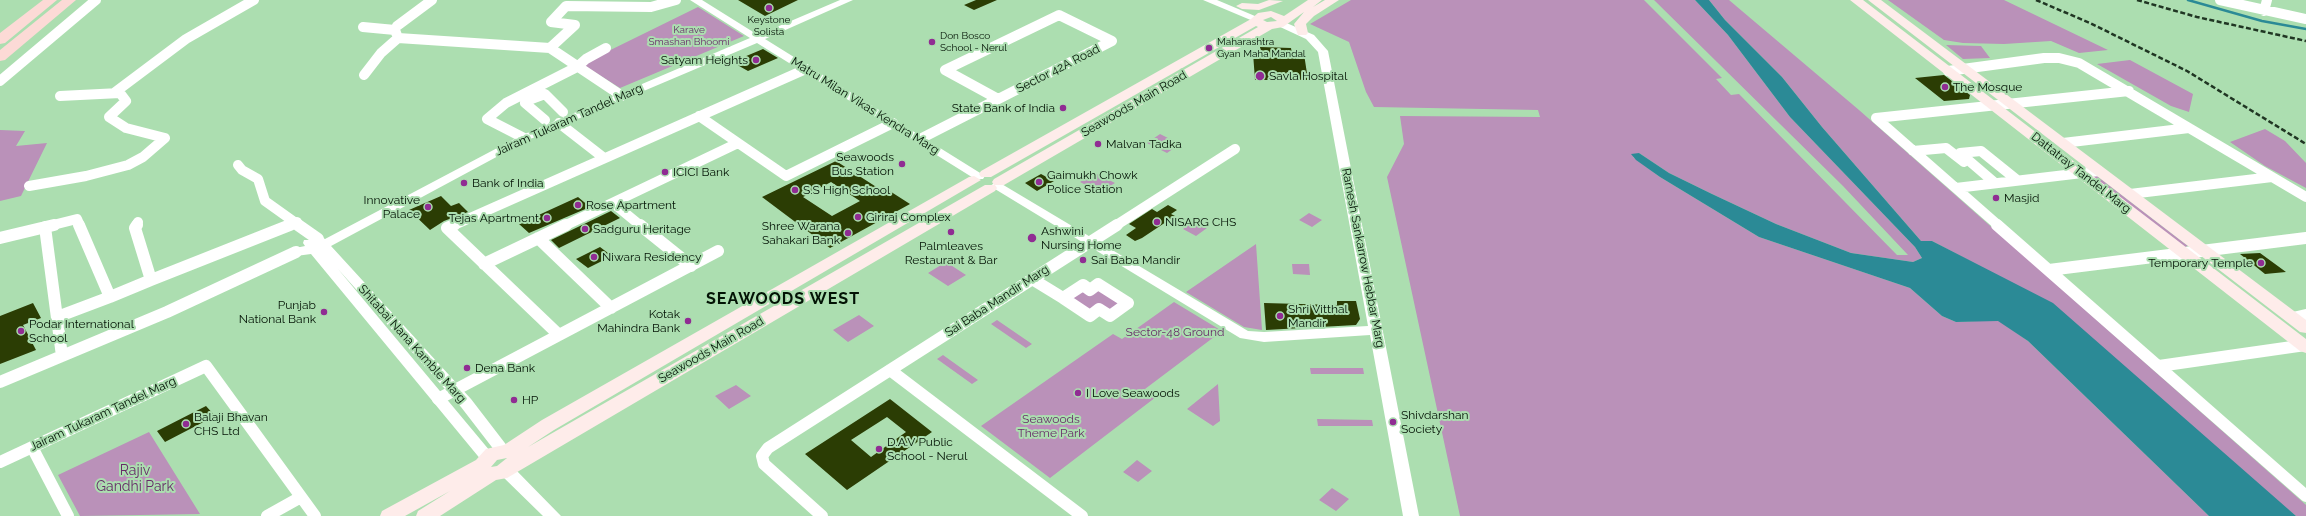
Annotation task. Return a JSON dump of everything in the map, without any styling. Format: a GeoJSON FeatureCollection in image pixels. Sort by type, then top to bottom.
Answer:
{"type":"FeatureCollection","features":[{"type":"Feature","properties":{"kind":"main road"},"geometry":{"type":"LineString","coordinates":[[0,40],[51,0]]}},
{"type":"Feature","properties":{"kind":"main road"},"geometry":{"type":"LineString","coordinates":[[0,57],[70,0]]}},
{"type":"Feature","properties":{"kind":"main road"},"geometry":{"type":"LineString","coordinates":[[1263,18],[1296,0]]}},
{"type":"Feature","properties":{"kind":"main road"},"geometry":{"type":"LineString","coordinates":[[1282,22],[1316,0]]}},
{"type":"Feature","properties":{"kind":"main road"},"geometry":{"type":"LineString","coordinates":[[1282,22],[1309,14],[1333,0]]}},
{"type":"Feature","properties":{"kind":"main road","name":"Dattatray Tandel Marg"},"geometry":{"type":"LineString","coordinates":[[1856,0],[2305,346]]}},
{"type":"Feature","properties":{"kind":"main road","name":"Dattatray Tandel Marg"},"geometry":{"type":"LineString","coordinates":[[1874,0],[2204,250],[2299,316],[2306,328]]}},
{"type":"Feature","properties":{"kind":"main road"},"geometry":{"type":"LineString","coordinates":[[1238,32],[1242,25],[1237,8],[1259,7],[1278,1]]}},
{"type":"Feature","properties":{"kind":"main road"},"geometry":{"type":"LineString","coordinates":[[1263,18],[1278,1]]}},
{"type":"Feature","properties":{"kind":"main road"},"geometry":{"type":"LineString","coordinates":[[1302,33],[1300,24],[1309,14]]}},
{"type":"Feature","properties":{"kind":"main road"},"geometry":{"type":"LineString","coordinates":[[1263,18],[1278,16],[1282,22]]}},
{"type":"Feature","properties":{"kind":"main road","name":"Seawoods Main Road"},"geometry":{"type":"LineString","coordinates":[[987,181],[1263,18]]}},
{"type":"Feature","properties":{"kind":"main road","name":"Seawoods Main Road"},"geometry":{"type":"LineString","coordinates":[[390,516],[499,462],[987,181],[1263,18]]}},
{"type":"Feature","properties":{"kind":"main road","name":"Seawoods Main Road"},"geometry":{"type":"LineString","coordinates":[[425,516],[499,462]]}},
{"type":"Feature","properties":{"kind":"street"},"geometry":{"type":"LineString","coordinates":[[0,81],[96,0]]}},
{"type":"Feature","properties":{"kind":"street"},"geometry":{"type":"LineString","coordinates":[[114,93],[186,39],[254,0]]}},
{"type":"Feature","properties":{"kind":"street"},"geometry":{"type":"LineString","coordinates":[[364,76],[397,34],[432,0]]}},
{"type":"Feature","properties":{"kind":"street"},"geometry":{"type":"LineString","coordinates":[[550,48],[575,25],[551,22],[566,6],[651,7],[676,0]]}},
{"type":"Feature","properties":{"kind":"street","name":"Matru Milan Vikas Kendra Marg"},"geometry":{"type":"LineString","coordinates":[[695,0],[987,181],[1245,335],[1264,337],[1377,330]]}},
{"type":"Feature","properties":{"kind":"street","name":"Jairam Tukaram Tandel Marg"},"geometry":{"type":"LineString","coordinates":[[754,37],[836,0]]}},
{"type":"Feature","properties":{"kind":"street","name":"Jairam Tukaram Tandel Marg"},"geometry":{"type":"LineString","coordinates":[[0,382],[167,312],[316,244],[519,136],[561,117],[754,37],[848,0]]}},
{"type":"Feature","properties":{"kind":"street"},"geometry":{"type":"LineString","coordinates":[[1208,0],[1237,8],[1263,18]]}},
{"type":"Feature","properties":{"kind":"street"},"geometry":{"type":"LineString","coordinates":[[1227,0],[1237,8]]}},
{"type":"Feature","properties":{"kind":"street"},"geometry":{"type":"LineString","coordinates":[[2220,0],[2264,11],[2306,19]]}},
{"type":"Feature","properties":{"kind":"street"},"geometry":{"type":"LineString","coordinates":[[2264,11],[2267,0]]}},
{"type":"Feature","properties":{"kind":"street","name":"Sector 42A Road"},"geometry":{"type":"LineString","coordinates":[[920,139],[1112,41],[1059,15],[945,70],[998,99]]}},
{"type":"Feature","properties":{"kind":"street","name":"Ramesh Sankarrow Hebbar Marg"},"geometry":{"type":"LineString","coordinates":[[1282,22],[1318,43],[1323,51],[1411,516]]}},
{"type":"Feature","properties":{"kind":"street"},"geometry":{"type":"LineString","coordinates":[[363,27],[397,34],[550,48],[618,94]]}},
{"type":"Feature","properties":{"kind":"street"},"geometry":{"type":"LineString","coordinates":[[487,119],[506,103],[577,67],[586,59],[606,48]]}},
{"type":"Feature","properties":{"kind":"street"},"geometry":{"type":"LineString","coordinates":[[1948,71],[2059,58],[2091,68],[2306,197]]}},
{"type":"Feature","properties":{"kind":"street"},"geometry":{"type":"LineString","coordinates":[[559,335],[447,228],[806,68]]}},
{"type":"Feature","properties":{"kind":"street"},"geometry":{"type":"LineString","coordinates":[[2129,91],[1876,118],[2159,366],[2303,489]]}},
{"type":"Feature","properties":{"kind":"street"},"geometry":{"type":"LineString","coordinates":[[29,186],[86,176],[128,165],[143,157],[164,138],[126,128],[108,117],[126,101],[120,93],[60,96]]}},
{"type":"Feature","properties":{"kind":"street"},"geometry":{"type":"LineString","coordinates":[[544,120],[525,103],[544,94],[561,117],[604,158]]}},
{"type":"Feature","properties":{"kind":"street"},"geometry":{"type":"LineString","coordinates":[[487,119],[522,104],[544,120]]}},
{"type":"Feature","properties":{"kind":"street"},"geometry":{"type":"LineString","coordinates":[[699,116],[786,176],[893,123]]}},
{"type":"Feature","properties":{"kind":"street","name":"Jairam Tukaram Tandel Marg"},"geometry":{"type":"LineString","coordinates":[[519,136],[544,120],[561,117]]}},
{"type":"Feature","properties":{"kind":"street"},"geometry":{"type":"LineString","coordinates":[[487,119],[519,136]]}},
{"type":"Feature","properties":{"kind":"street"},"geometry":{"type":"LineString","coordinates":[[2063,143],[2189,128]]}},
{"type":"Feature","properties":{"kind":"street"},"geometry":{"type":"LineString","coordinates":[[484,264],[738,143]]}},
{"type":"Feature","properties":{"kind":"street"},"geometry":{"type":"LineString","coordinates":[[1913,151],[1946,148],[1992,183]]}},
{"type":"Feature","properties":{"kind":"street","name":"Sai Baba Mandir Marg"},"geometry":{"type":"LineString","coordinates":[[822,516],[764,464],[762,456],[768,448],[1235,149]]}},
{"type":"Feature","properties":{"kind":"street"},"geometry":{"type":"LineString","coordinates":[[1992,183],[1983,172],[1960,153],[1981,151],[2017,180]]}},
{"type":"Feature","properties":{"kind":"street"},"geometry":{"type":"LineString","coordinates":[[238,165],[242,170],[258,179],[265,201],[297,222],[316,244]]}},
{"type":"Feature","properties":{"kind":"street"},"geometry":{"type":"LineString","coordinates":[[1983,172],[2006,170]]}},
{"type":"Feature","properties":{"kind":"street"},"geometry":{"type":"LineString","coordinates":[[1956,188],[2099,171]]}},
{"type":"Feature","properties":{"kind":"street"},"geometry":{"type":"LineString","coordinates":[[2130,194],[2272,177]]}},
{"type":"Feature","properties":{"kind":"street"},"geometry":{"type":"LineString","coordinates":[[613,202],[691,266]]}},
{"type":"Feature","properties":{"kind":"street"},"geometry":{"type":"LineString","coordinates":[[0,238],[77,220],[110,297]]}},
{"type":"Feature","properties":{"kind":"street"},"geometry":{"type":"LineString","coordinates":[[138,222],[135,228],[150,280]]}},
{"type":"Feature","properties":{"kind":"street"},"geometry":{"type":"LineString","coordinates":[[57,317],[297,222]]}},
{"type":"Feature","properties":{"kind":"street"},"geometry":{"type":"LineString","coordinates":[[45,227],[62,356]]}},
{"type":"Feature","properties":{"kind":"street"},"geometry":{"type":"LineString","coordinates":[[538,238],[611,308]]}},
{"type":"Feature","properties":{"kind":"street"},"geometry":{"type":"LineString","coordinates":[[2049,270],[2306,238]]}},
{"type":"Feature","properties":{"kind":"street","name":"Shitabai Nana Kamble Marg"},"geometry":{"type":"LineString","coordinates":[[316,244],[454,390],[499,462]]}},
{"type":"Feature","properties":{"kind":"street","name":"Shitabai Nana Kamble Marg"},"geometry":{"type":"LineString","coordinates":[[316,244],[438,399],[553,516]]}},
{"type":"Feature","properties":{"kind":"street"},"geometry":{"type":"LineString","coordinates":[[438,399],[718,252]]}},
{"type":"Feature","properties":{"kind":"street"},"geometry":{"type":"LineString","coordinates":[[1032,279],[1090,316],[1099,309],[1110,316],[1128,303],[1098,284],[1090,290],[1082,285],[1063,298]]}},
{"type":"Feature","properties":{"kind":"street"},"geometry":{"type":"LineString","coordinates":[[2159,366],[2305,346]]}},
{"type":"Feature","properties":{"kind":"street","name":"Jairam Tukaram Tandel Marg"},"geometry":{"type":"LineString","coordinates":[[0,462],[206,366],[301,497]]}},
{"type":"Feature","properties":{"kind":"street"},"geometry":{"type":"LineString","coordinates":[[890,370],[1082,516]]}},
{"type":"Feature","properties":{"kind":"street"},"geometry":{"type":"LineString","coordinates":[[32,447],[68,516]]}},
{"type":"Feature","properties":{"kind":"street"},"geometry":{"type":"LineString","coordinates":[[266,516],[301,497],[315,516]]}},
{"type":"Feature","properties":{"kind":"green space"},"geometry":{"type":"Polygon","coordinates":[[[1351,0],[1644,0],[1722,78],[1716,79],[1731,95],[1739,94],[1897,255],[1908,255],[1843,186],[1654,0],[1695,0],[1728,35],[1790,117],[1915,247],[1922,258],[1913,262],[1851,253],[1776,224],[1712,194],[1669,173],[1639,153],[1633,157],[1660,177],[1759,237],[1910,288],[1942,316],[1956,322],[1998,320],[2028,341],[2209,516],[1460,516],[1387,177],[1404,144],[1400,116],[1540,117],[1538,110],[1374,107],[1366,92],[1349,42],[1310,24],[1351,0]]]}},
{"type":"Feature","properties":{"kind":"green space"},"geometry":{"type":"Polygon","coordinates":[[[1709,0],[1729,0],[1859,110],[2306,505],[2306,516],[2296,516],[1989,271],[1932,241],[1921,241],[1822,127],[1782,77],[1725,20],[1709,0]]]}},
{"type":"Feature","properties":{"kind":"green space"},"geometry":{"type":"Polygon","coordinates":[[[1888,0],[2004,0],[2108,50],[2079,53],[2051,41],[2004,44],[1963,43],[1944,40],[1888,0]]]}},
{"type":"Feature","properties":{"kind":"green space","name":"Karave Smashan Bhoomi"},"geometry":{"type":"Polygon","coordinates":[[[698,7],[744,36],[620,88],[582,64],[698,7]]]}},
{"type":"Feature","properties":{"kind":"green space"},"geometry":{"type":"Polygon","coordinates":[[[1946,45],[1981,46],[1990,58],[1963,59],[1946,45]]]}},
{"type":"Feature","properties":{"kind":"green space"},"geometry":{"type":"Polygon","coordinates":[[[2130,60],[2193,94],[2189,112],[2171,106],[2097,64],[2130,60]]]}},
{"type":"Feature","properties":{"kind":"green space"},"geometry":{"type":"Polygon","coordinates":[[[2265,129],[2285,141],[2306,163],[2306,188],[2265,166],[2230,142],[2265,129]]]}},
{"type":"Feature","properties":{"kind":"green space"},"geometry":{"type":"Polygon","coordinates":[[[0,130],[25,131],[16,146],[47,143],[21,196],[0,201],[0,130]]]}},
{"type":"Feature","properties":{"kind":"green space"},"geometry":{"type":"Polygon","coordinates":[[[1160,134],[1180,144],[1167,153],[1147,143],[1160,134]]]}},
{"type":"Feature","properties":{"kind":"green space"},"geometry":{"type":"Polygon","coordinates":[[[1095,173],[1115,183],[1100,192],[1080,182],[1095,173]]]}},
{"type":"Feature","properties":{"kind":"green space"},"geometry":{"type":"Polygon","coordinates":[[[2089,176],[2097,176],[2188,246],[2182,248],[2089,176]]]}},
{"type":"Feature","properties":{"kind":"green space"},"geometry":{"type":"Polygon","coordinates":[[[1309,213],[1322,220],[1312,227],[1299,220],[1309,213]]]}},
{"type":"Feature","properties":{"kind":"green space"},"geometry":{"type":"Polygon","coordinates":[[[1194,221],[1207,228],[1196,236],[1183,229],[1194,221]]]}},
{"type":"Feature","properties":{"kind":"green space"},"geometry":{"type":"Polygon","coordinates":[[[1256,244],[1262,330],[1244,327],[1186,292],[1256,244]]]}},
{"type":"Feature","properties":{"kind":"green space"},"geometry":{"type":"Polygon","coordinates":[[[946,262],[966,275],[948,286],[928,273],[946,262]]]}},
{"type":"Feature","properties":{"kind":"green space"},"geometry":{"type":"Polygon","coordinates":[[[1292,264],[1309,264],[1310,275],[1293,274],[1292,264]]]}},
{"type":"Feature","properties":{"kind":"green space"},"geometry":{"type":"Polygon","coordinates":[[[1098,284],[1128,303],[1090,316],[1063,298],[1098,284]]]}},
{"type":"Feature","properties":{"kind":"green space","name":"Seawoods Theme Park"},"geometry":{"type":"Polygon","coordinates":[[[1174,302],[1222,331],[1145,389],[1156,397],[1050,478],[981,426],[1113,334],[1122,339],[1174,302]]]}},
{"type":"Feature","properties":{"kind":"green space"},"geometry":{"type":"Polygon","coordinates":[[[859,315],[874,326],[848,342],[833,330],[859,315]]]}},
{"type":"Feature","properties":{"kind":"green space"},"geometry":{"type":"Polygon","coordinates":[[[997,320],[1032,344],[1026,348],[991,324],[997,320]]]}},
{"type":"Feature","properties":{"kind":"green space"},"geometry":{"type":"Polygon","coordinates":[[[943,355],[978,380],[972,384],[937,359],[943,355]]]}},
{"type":"Feature","properties":{"kind":"green space"},"geometry":{"type":"Polygon","coordinates":[[[1310,368],[1363,368],[1364,374],[1311,374],[1310,368]]]}},
{"type":"Feature","properties":{"kind":"green space"},"geometry":{"type":"Polygon","coordinates":[[[1218,384],[1220,421],[1213,426],[1187,409],[1218,384]]]}},
{"type":"Feature","properties":{"kind":"green space"},"geometry":{"type":"Polygon","coordinates":[[[736,385],[751,396],[729,409],[715,396],[736,385]]]}},
{"type":"Feature","properties":{"kind":"green space"},"geometry":{"type":"Polygon","coordinates":[[[1317,419],[1372,420],[1373,426],[1318,426],[1317,419]]]}},
{"type":"Feature","properties":{"kind":"green space","name":"Rajiv Gandhi Park"},"geometry":{"type":"Polygon","coordinates":[[[149,432],[200,514],[80,516],[58,475],[149,432]]]}},
{"type":"Feature","properties":{"kind":"green space"},"geometry":{"type":"Polygon","coordinates":[[[1137,460],[1152,471],[1138,482],[1123,472],[1137,460]]]}},
{"type":"Feature","properties":{"kind":"green space"},"geometry":{"type":"Polygon","coordinates":[[[1332,488],[1349,499],[1336,511],[1319,500],[1332,488]]]}},
{"type":"Feature","properties":{"kind":"water"},"geometry":{"type":"Polygon","coordinates":[[[1695,0],[1709,0],[1725,20],[1782,77],[1822,127],[1921,241],[1932,241],[2053,303],[2296,516],[2209,516],[2028,341],[1998,321],[1956,322],[1942,316],[1910,288],[1759,237],[1660,177],[1636,160],[1631,154],[1639,153],[1669,173],[1776,224],[1851,253],[1913,262],[1922,258],[1915,247],[1790,117],[1728,35],[1695,0]]]}},
{"type":"Feature","properties":{"kind":"building","name":"Keystone Solista"},"geometry":{"type":"Polygon","coordinates":[[[738,0],[798,0],[765,16],[738,0]]]}},
{"type":"Feature","properties":{"kind":"building","name":"Don Bosco School - Nerul"},"geometry":{"type":"Polygon","coordinates":[[[976,0],[997,0],[974,10],[964,5],[976,0]]]}},
{"type":"Feature","properties":{"kind":"building","name":"Savla Hospital"},"geometry":{"type":"Polygon","coordinates":[[[1260,47],[1291,48],[1292,54],[1304,54],[1308,80],[1255,80],[1253,53],[1261,53],[1260,47]]]}},
{"type":"Feature","properties":{"kind":"building","name":"Satyam Heights"},"geometry":{"type":"Polygon","coordinates":[[[763,49],[778,58],[748,71],[732,62],[763,49]]]}},
{"type":"Feature","properties":{"kind":"building","name":"The Mosque"},"geometry":{"type":"Polygon","coordinates":[[[1944,75],[1970,95],[1969,99],[1944,101],[1915,78],[1944,75]]]}},
{"type":"Feature","properties":{"kind":"building"},"geometry":{"type":"Polygon","coordinates":[[[836,161],[881,190],[885,188],[910,204],[830,248],[762,197],[836,161]],[[831,182],[803,197],[832,216],[860,201],[831,182]]]}},
{"type":"Feature","properties":{"kind":"building","name":"Gaimukh Chowk Police Station"},"geometry":{"type":"Polygon","coordinates":[[[1041,174],[1054,181],[1037,191],[1025,183],[1041,174]]]}},
{"type":"Feature","properties":{"kind":"building"},"geometry":{"type":"Polygon","coordinates":[[[441,196],[451,206],[459,203],[468,212],[444,221],[430,230],[409,210],[441,196]]]}},
{"type":"Feature","properties":{"kind":"building","name":"Tejas Apartment"},"geometry":{"type":"Polygon","coordinates":[[[578,197],[590,207],[529,233],[519,224],[578,197]]]}},
{"type":"Feature","properties":{"kind":"building","name":"NISARG CHS"},"geometry":{"type":"Polygon","coordinates":[[[1168,205],[1177,210],[1171,214],[1175,216],[1135,241],[1126,235],[1136,228],[1129,224],[1152,209],[1157,212],[1168,205]]]}},
{"type":"Feature","properties":{"kind":"building","name":"Sadguru Heritage"},"geometry":{"type":"Polygon","coordinates":[[[611,211],[620,218],[559,248],[551,240],[611,211]]]}},
{"type":"Feature","properties":{"kind":"building","name":"Niwara Residency"},"geometry":{"type":"Polygon","coordinates":[[[600,247],[612,256],[588,268],[576,259],[600,247]]]}},
{"type":"Feature","properties":{"kind":"building"},"geometry":{"type":"Polygon","coordinates":[[[2260,253],[2286,272],[2265,274],[2240,254],[2260,253]]]}},
{"type":"Feature","properties":{"kind":"building"},"geometry":{"type":"Polygon","coordinates":[[[1337,301],[1356,301],[1360,319],[1356,325],[1266,330],[1264,303],[1337,305],[1337,301]]]}},
{"type":"Feature","properties":{"kind":"building","name":"Podar International School"},"geometry":{"type":"Polygon","coordinates":[[[33,303],[41,318],[23,325],[36,350],[0,364],[0,316],[33,303]]]}},
{"type":"Feature","properties":{"kind":"building","name":"D.A.V Public School - Nerul"},"geometry":{"type":"Polygon","coordinates":[[[890,399],[932,432],[847,490],[805,454],[890,399]],[[887,417],[851,440],[871,457],[906,432],[887,417]]]}},
{"type":"Feature","properties":{"kind":"building","name":"Balaji Bhavan CHS Ltd"},"geometry":{"type":"Polygon","coordinates":[[[206,406],[215,416],[165,442],[157,431],[206,406]]]}},
{"type":"Feature","properties":{"kind":"waterway"},"geometry":{"type":"LineString","coordinates":[[2188,0],[2262,21],[2306,29]]}},
{"type":"Feature","properties":{"kind":"railway"},"geometry":{"type":"LineString","coordinates":[[2036,0],[2090,23],[2187,71],[2306,144]]}},
{"type":"Feature","properties":{"kind":"railway"},"geometry":{"type":"LineString","coordinates":[[2137,0],[2197,17],[2306,41]]}},
{"type":"Feature","properties":{"kind":"place","name":"Keystone Solista"},"geometry":{"type":"Point","coordinates":[769,8]}},
{"type":"Feature","properties":{"kind":"place","name":"Don Bosco School - Nerul"},"geometry":{"type":"Point","coordinates":[932,42]}},
{"type":"Feature","properties":{"kind":"place","name":"Maharashtra Gyan Maha Mandal"},"geometry":{"type":"Point","coordinates":[1209,48]}},
{"type":"Feature","properties":{"kind":"place","name":"Satyam Heights"},"geometry":{"type":"Point","coordinates":[756,60]}},
{"type":"Feature","properties":{"kind":"place","name":"Savla Hospital"},"geometry":{"type":"Point","coordinates":[1260,76]}},
{"type":"Feature","properties":{"kind":"place","name":"The Mosque"},"geometry":{"type":"Point","coordinates":[1945,87]}},
{"type":"Feature","properties":{"kind":"place","name":"State Bank of India"},"geometry":{"type":"Point","coordinates":[1063,108]}},
{"type":"Feature","properties":{"kind":"place","name":"Malvan Tadka"},"geometry":{"type":"Point","coordinates":[1098,144]}},
{"type":"Feature","properties":{"kind":"place","name":"Seawoods Bus Station"},"geometry":{"type":"Point","coordinates":[902,164]}},
{"type":"Feature","properties":{"kind":"place","name":"ICICI Bank"},"geometry":{"type":"Point","coordinates":[665,172]}},
{"type":"Feature","properties":{"kind":"place","name":"Gaimukh Chowk Police Station"},"geometry":{"type":"Point","coordinates":[1039,182]}},
{"type":"Feature","properties":{"kind":"place","name":"Bank of India"},"geometry":{"type":"Point","coordinates":[464,183]}},
{"type":"Feature","properties":{"kind":"place","name":"S.S High School"},"geometry":{"type":"Point","coordinates":[795,190]}},
{"type":"Feature","properties":{"kind":"place","name":"Masjid"},"geometry":{"type":"Point","coordinates":[1996,198]}},
{"type":"Feature","properties":{"kind":"place","name":"Rose Apartment"},"geometry":{"type":"Point","coordinates":[578,205]}},
{"type":"Feature","properties":{"kind":"place","name":"Innovative Palace"},"geometry":{"type":"Point","coordinates":[428,207]}},
{"type":"Feature","properties":{"kind":"place","name":"Giriraj Complex"},"geometry":{"type":"Point","coordinates":[858,217]}},
{"type":"Feature","properties":{"kind":"place","name":"Tejas Apartment"},"geometry":{"type":"Point","coordinates":[547,218]}},
{"type":"Feature","properties":{"kind":"place","name":"NISARG CHS"},"geometry":{"type":"Point","coordinates":[1157,222]}},
{"type":"Feature","properties":{"kind":"place","name":"Sadguru Heritage"},"geometry":{"type":"Point","coordinates":[585,229]}},
{"type":"Feature","properties":{"kind":"place","name":"Palmleaves Restaurant & Bar"},"geometry":{"type":"Point","coordinates":[951,232]}},
{"type":"Feature","properties":{"kind":"place","name":"Shree Warana Sahakari Bank"},"geometry":{"type":"Point","coordinates":[848,233]}},
{"type":"Feature","properties":{"kind":"place","name":"Ashwini Nursing Home"},"geometry":{"type":"Point","coordinates":[1032,238]}},
{"type":"Feature","properties":{"kind":"place","name":"Niwara Residency"},"geometry":{"type":"Point","coordinates":[594,257]}},
{"type":"Feature","properties":{"kind":"place","name":"Sai Baba Mandir"},"geometry":{"type":"Point","coordinates":[1083,260]}},
{"type":"Feature","properties":{"kind":"place","name":"Temporary Temple"},"geometry":{"type":"Point","coordinates":[2261,263]}},
{"type":"Feature","properties":{"kind":"place","name":"Punjab National Bank"},"geometry":{"type":"Point","coordinates":[324,312]}},
{"type":"Feature","properties":{"kind":"place","name":"Shri Vitthal Mandir"},"geometry":{"type":"Point","coordinates":[1280,316]}},
{"type":"Feature","properties":{"kind":"place","name":"Kotak Mahindra Bank"},"geometry":{"type":"Point","coordinates":[688,321]}},
{"type":"Feature","properties":{"kind":"place","name":"Podar International School"},"geometry":{"type":"Point","coordinates":[21,331]}},
{"type":"Feature","properties":{"kind":"place","name":"Dena Bank"},"geometry":{"type":"Point","coordinates":[467,368]}},
{"type":"Feature","properties":{"kind":"place","name":"I Love Seawoods"},"geometry":{"type":"Point","coordinates":[1078,393]}},
{"type":"Feature","properties":{"kind":"place","name":"HP"},"geometry":{"type":"Point","coordinates":[514,400]}},
{"type":"Feature","properties":{"kind":"place","name":"Shivdarshan Society"},"geometry":{"type":"Point","coordinates":[1393,422]}},
{"type":"Feature","properties":{"kind":"place","name":"Balaji Bhavan CHS Ltd"},"geometry":{"type":"Point","coordinates":[186,424]}},
{"type":"Feature","properties":{"kind":"place","name":"D.A.V Public School - Nerul"},"geometry":{"type":"Point","coordinates":[879,449]}},
{"type":"Feature","properties":{"kind":"district","name":"SEAWOODS WEST"},"geometry":{"type":"Point","coordinates":[783,299]}},
{"type":"Feature","properties":{"kind":"park label","name":"Sector-48 Ground"},"geometry":{"type":"Point","coordinates":[1175,332]}}]}
